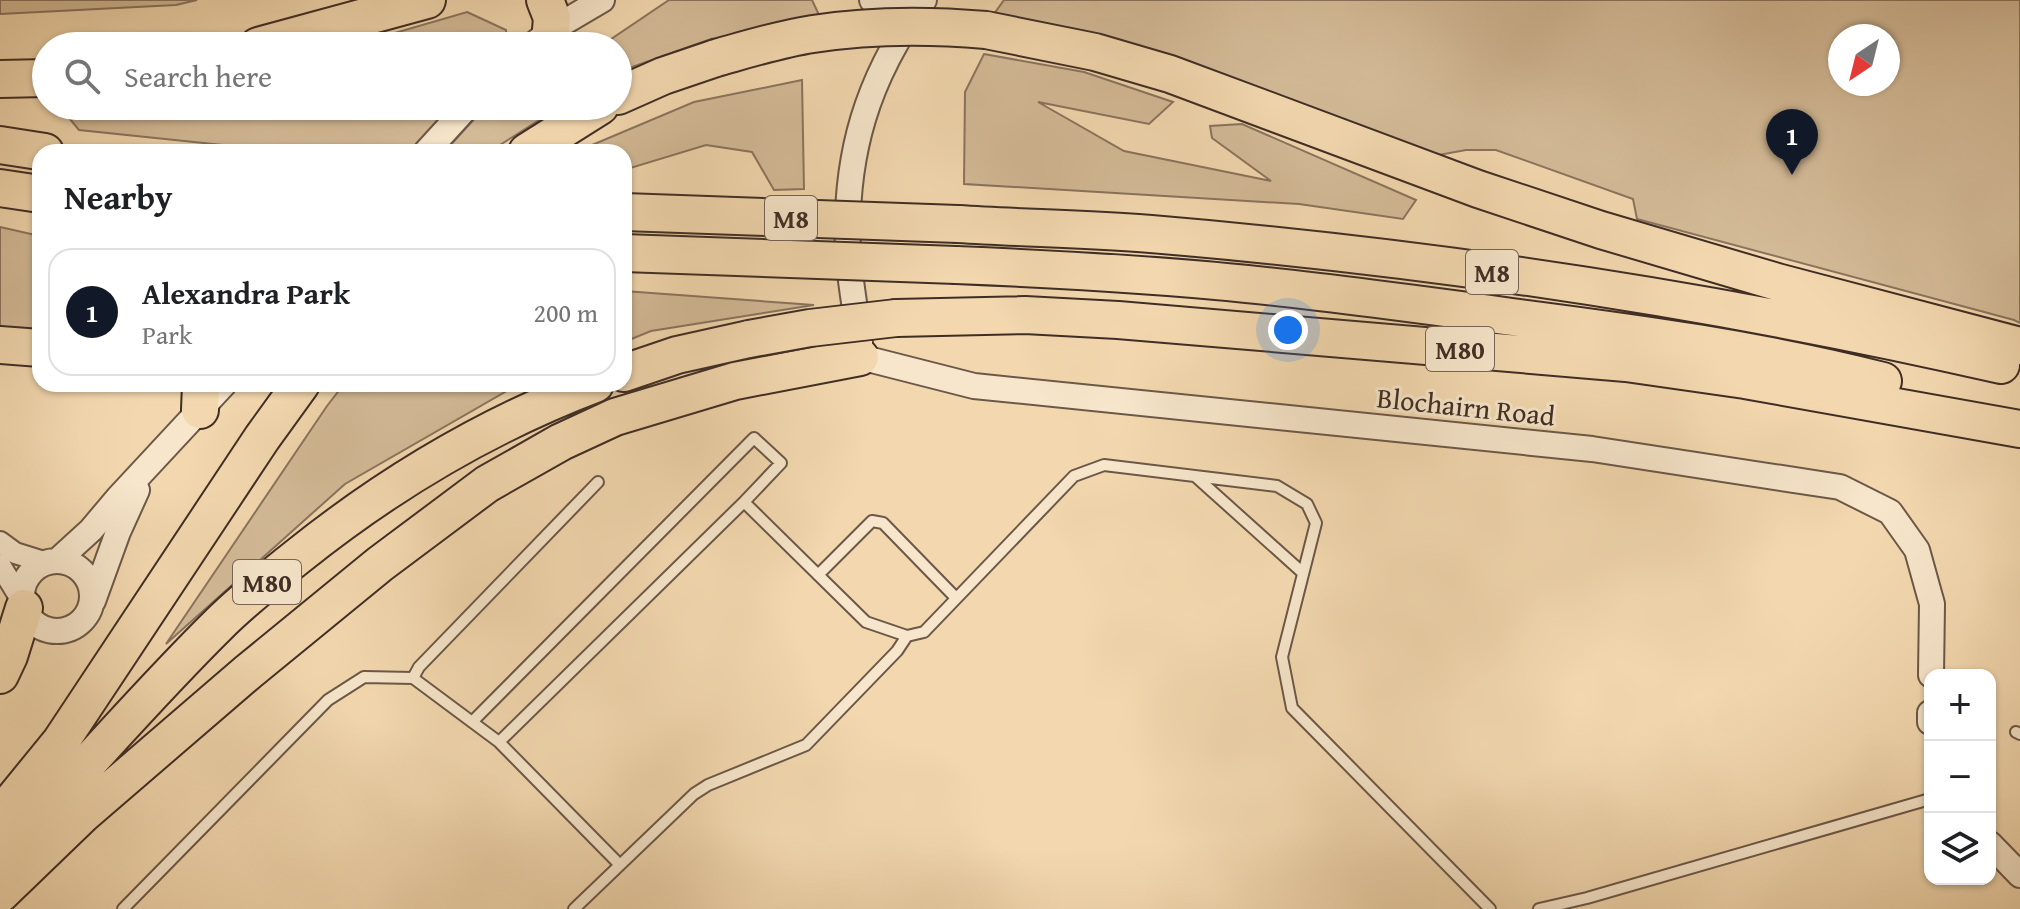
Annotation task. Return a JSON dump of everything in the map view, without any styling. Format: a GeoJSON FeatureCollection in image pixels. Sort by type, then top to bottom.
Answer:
{"type":"FeatureCollection","features":[{"type":"Feature","properties":{"kind":"highway"},"geometry":{"type":"LineString","coordinates":[[309,32],[427,0]]}},
{"type":"Feature","properties":{"kind":"highway"},"geometry":{"type":"LineString","coordinates":[[632,90],[716,58],[778,41],[853,29],[922,26],[986,30],[1095,52],[1170,74],[1478,189],[1601,230],[1777,282],[2020,346]]}},
{"type":"Feature","properties":{"kind":"highway"},"geometry":{"type":"LineString","coordinates":[[0,79],[32,78]]}},
{"type":"Feature","properties":{"kind":"highway"},"geometry":{"type":"LineString","coordinates":[[540,144],[578,120]]}},
{"type":"Feature","properties":{"kind":"highway"},"geometry":{"type":"LineString","coordinates":[[0,145],[32,150]]}},
{"type":"Feature","properties":{"kind":"highway"},"geometry":{"type":"LineString","coordinates":[[0,188],[32,193]]}},
{"type":"Feature","properties":{"kind":"highway","name":"M8"},"geometry":{"type":"LineString","coordinates":[[632,212],[1149,234],[1412,261],[1680,300],[1844,330],[2020,369]]}},
{"type":"Feature","properties":{"kind":"highway","name":"M8"},"geometry":{"type":"LineString","coordinates":[[632,253],[1033,269],[1245,284],[1387,300],[1743,352],[1845,371],[2020,416]]}},
{"type":"Feature","properties":{"kind":"highway","name":"M80"},"geometry":{"type":"LineString","coordinates":[[632,370],[677,355],[810,328],[896,318],[1025,315],[1626,363],[1760,382],[2020,429]]}},
{"type":"Feature","properties":{"kind":"highway"},"geometry":{"type":"LineString","coordinates":[[0,345],[32,347]]}},
{"type":"Feature","properties":{"kind":"highway"},"geometry":{"type":"LineString","coordinates":[[0,894],[83,814],[236,682],[380,564],[487,484],[561,442],[615,417],[735,381],[860,357]]}},
{"type":"Feature","properties":{"kind":"highway"},"geometry":{"type":"LineString","coordinates":[[0,816],[61,741],[295,392]]}},
{"type":"Feature","properties":{"kind":"highway","name":"M80"},"geometry":{"type":"LineString","coordinates":[[0,859],[221,622],[275,574],[386,490],[502,424],[574,392]]}},
{"type":"Feature","properties":{"kind":"highway"},"geometry":{"type":"LineString","coordinates":[[0,675],[9,656],[23,605]]}},
{"type":"Feature","properties":{"kind":"street"},"geometry":{"type":"LineString","coordinates":[[543,25],[572,0]]}},
{"type":"Feature","properties":{"kind":"street"},"geometry":{"type":"LineString","coordinates":[[543,25],[602,0]]}},
{"type":"Feature","properties":{"kind":"street"},"geometry":{"type":"LineString","coordinates":[[860,357],[848,252],[850,193],[860,126],[871,91],[889,54],[920,6],[872,0]]}},
{"type":"Feature","properties":{"kind":"street"},"geometry":{"type":"LineString","coordinates":[[433,144],[455,120]]}},
{"type":"Feature","properties":{"kind":"street","name":"Blochairn Road"},"geometry":{"type":"LineString","coordinates":[[860,357],[974,386],[1592,449],[1840,487],[1890,512],[1917,550],[1932,604],[1931,669]]}},
{"type":"Feature","properties":{"kind":"street"},"geometry":{"type":"LineString","coordinates":[[23,605],[22,591],[33,570],[52,562],[83,539],[209,393]]}},
{"type":"Feature","properties":{"kind":"street"},"geometry":{"type":"LineString","coordinates":[[0,565],[32,621],[41,628],[62,631],[80,623],[91,606],[130,503],[159,454]]}},
{"type":"Feature","properties":{"kind":"street"},"geometry":{"type":"LineString","coordinates":[[0,542],[15,553],[52,562],[66,562],[77,567],[91,585],[91,606]]}},
{"type":"Feature","properties":{"kind":"street"},"geometry":{"type":"LineString","coordinates":[[1996,850],[2020,875]]}},
{"type":"Feature","properties":{"kind":"lane"},"geometry":{"type":"LineString","coordinates":[[472,722],[754,438],[781,463],[499,742]]}},
{"type":"Feature","properties":{"kind":"lane"},"geometry":{"type":"LineString","coordinates":[[744,502],[866,622],[907,636],[924,632],[1074,476],[1104,465],[1277,486],[1307,504],[1316,523],[1282,657],[1292,708],[1490,909]]}},
{"type":"Feature","properties":{"kind":"lane"},"geometry":{"type":"LineString","coordinates":[[1195,476],[1303,573]]}},
{"type":"Feature","properties":{"kind":"lane"},"geometry":{"type":"LineString","coordinates":[[413,678],[419,667],[598,482]]}},
{"type":"Feature","properties":{"kind":"lane"},"geometry":{"type":"LineString","coordinates":[[818,575],[872,521],[883,523],[956,598]]}},
{"type":"Feature","properties":{"kind":"lane"},"geometry":{"type":"LineString","coordinates":[[574,909],[694,794],[708,785],[806,745],[897,651],[907,636]]}},
{"type":"Feature","properties":{"kind":"lane"},"geometry":{"type":"LineString","coordinates":[[123,909],[328,700],[364,677],[413,678],[499,742],[620,865]]}},
{"type":"Feature","properties":{"kind":"lane"},"geometry":{"type":"LineString","coordinates":[[1539,909],[1587,898],[1924,801]]}},
{"type":"Feature","properties":{"kind":"shaded area"},"geometry":{"type":"Polygon","coordinates":[[[0,0],[197,0],[176,5],[0,14],[0,0]]]}},
{"type":"Feature","properties":{"kind":"shaded area"},"geometry":{"type":"Polygon","coordinates":[[[669,0],[812,0],[820,17],[711,39],[632,67],[632,32],[621,32],[669,0]]]}},
{"type":"Feature","properties":{"kind":"shaded area"},"geometry":{"type":"Polygon","coordinates":[[[1004,0],[2020,0],[2020,323],[1637,219],[1633,199],[1496,150],[1466,150],[1439,155],[989,21],[1004,0]]]}},
{"type":"Feature","properties":{"kind":"shaded area"},"geometry":{"type":"Polygon","coordinates":[[[467,12],[506,32],[398,32],[467,12]]]}},
{"type":"Feature","properties":{"kind":"shaded area"},"geometry":{"type":"Polygon","coordinates":[[[984,54],[1084,72],[1173,102],[1149,124],[1038,102],[1124,151],[1271,181],[1212,138],[1210,126],[1242,124],[1416,200],[1403,219],[1299,204],[964,184],[965,92],[984,54]]]}},
{"type":"Feature","properties":{"kind":"shaded area"},"geometry":{"type":"Polygon","coordinates":[[[802,80],[804,189],[774,190],[752,152],[706,145],[632,168],[632,144],[594,144],[694,102],[802,80]]]}},
{"type":"Feature","properties":{"kind":"shaded area"},"geometry":{"type":"Polygon","coordinates":[[[71,120],[447,120],[424,144],[213,144],[79,130],[71,120]]]}},
{"type":"Feature","properties":{"kind":"shaded area"},"geometry":{"type":"Polygon","coordinates":[[[473,120],[539,120],[502,144],[451,144],[473,120]]]}},
{"type":"Feature","properties":{"kind":"shaded area"},"geometry":{"type":"Polygon","coordinates":[[[0,227],[32,234],[32,333],[0,332],[0,227]]]}},
{"type":"Feature","properties":{"kind":"shaded area"},"geometry":{"type":"Polygon","coordinates":[[[632,292],[814,305],[651,331],[632,339],[632,292]]]}},
{"type":"Feature","properties":{"kind":"shaded area"},"geometry":{"type":"Polygon","coordinates":[[[338,392],[505,392],[345,484],[166,644],[338,392]]]}},
{"type":"Feature","properties":{"kind":"place","name":"Alexandra Park"},"geometry":{"type":"Point","coordinates":[1792,175]}}]}
